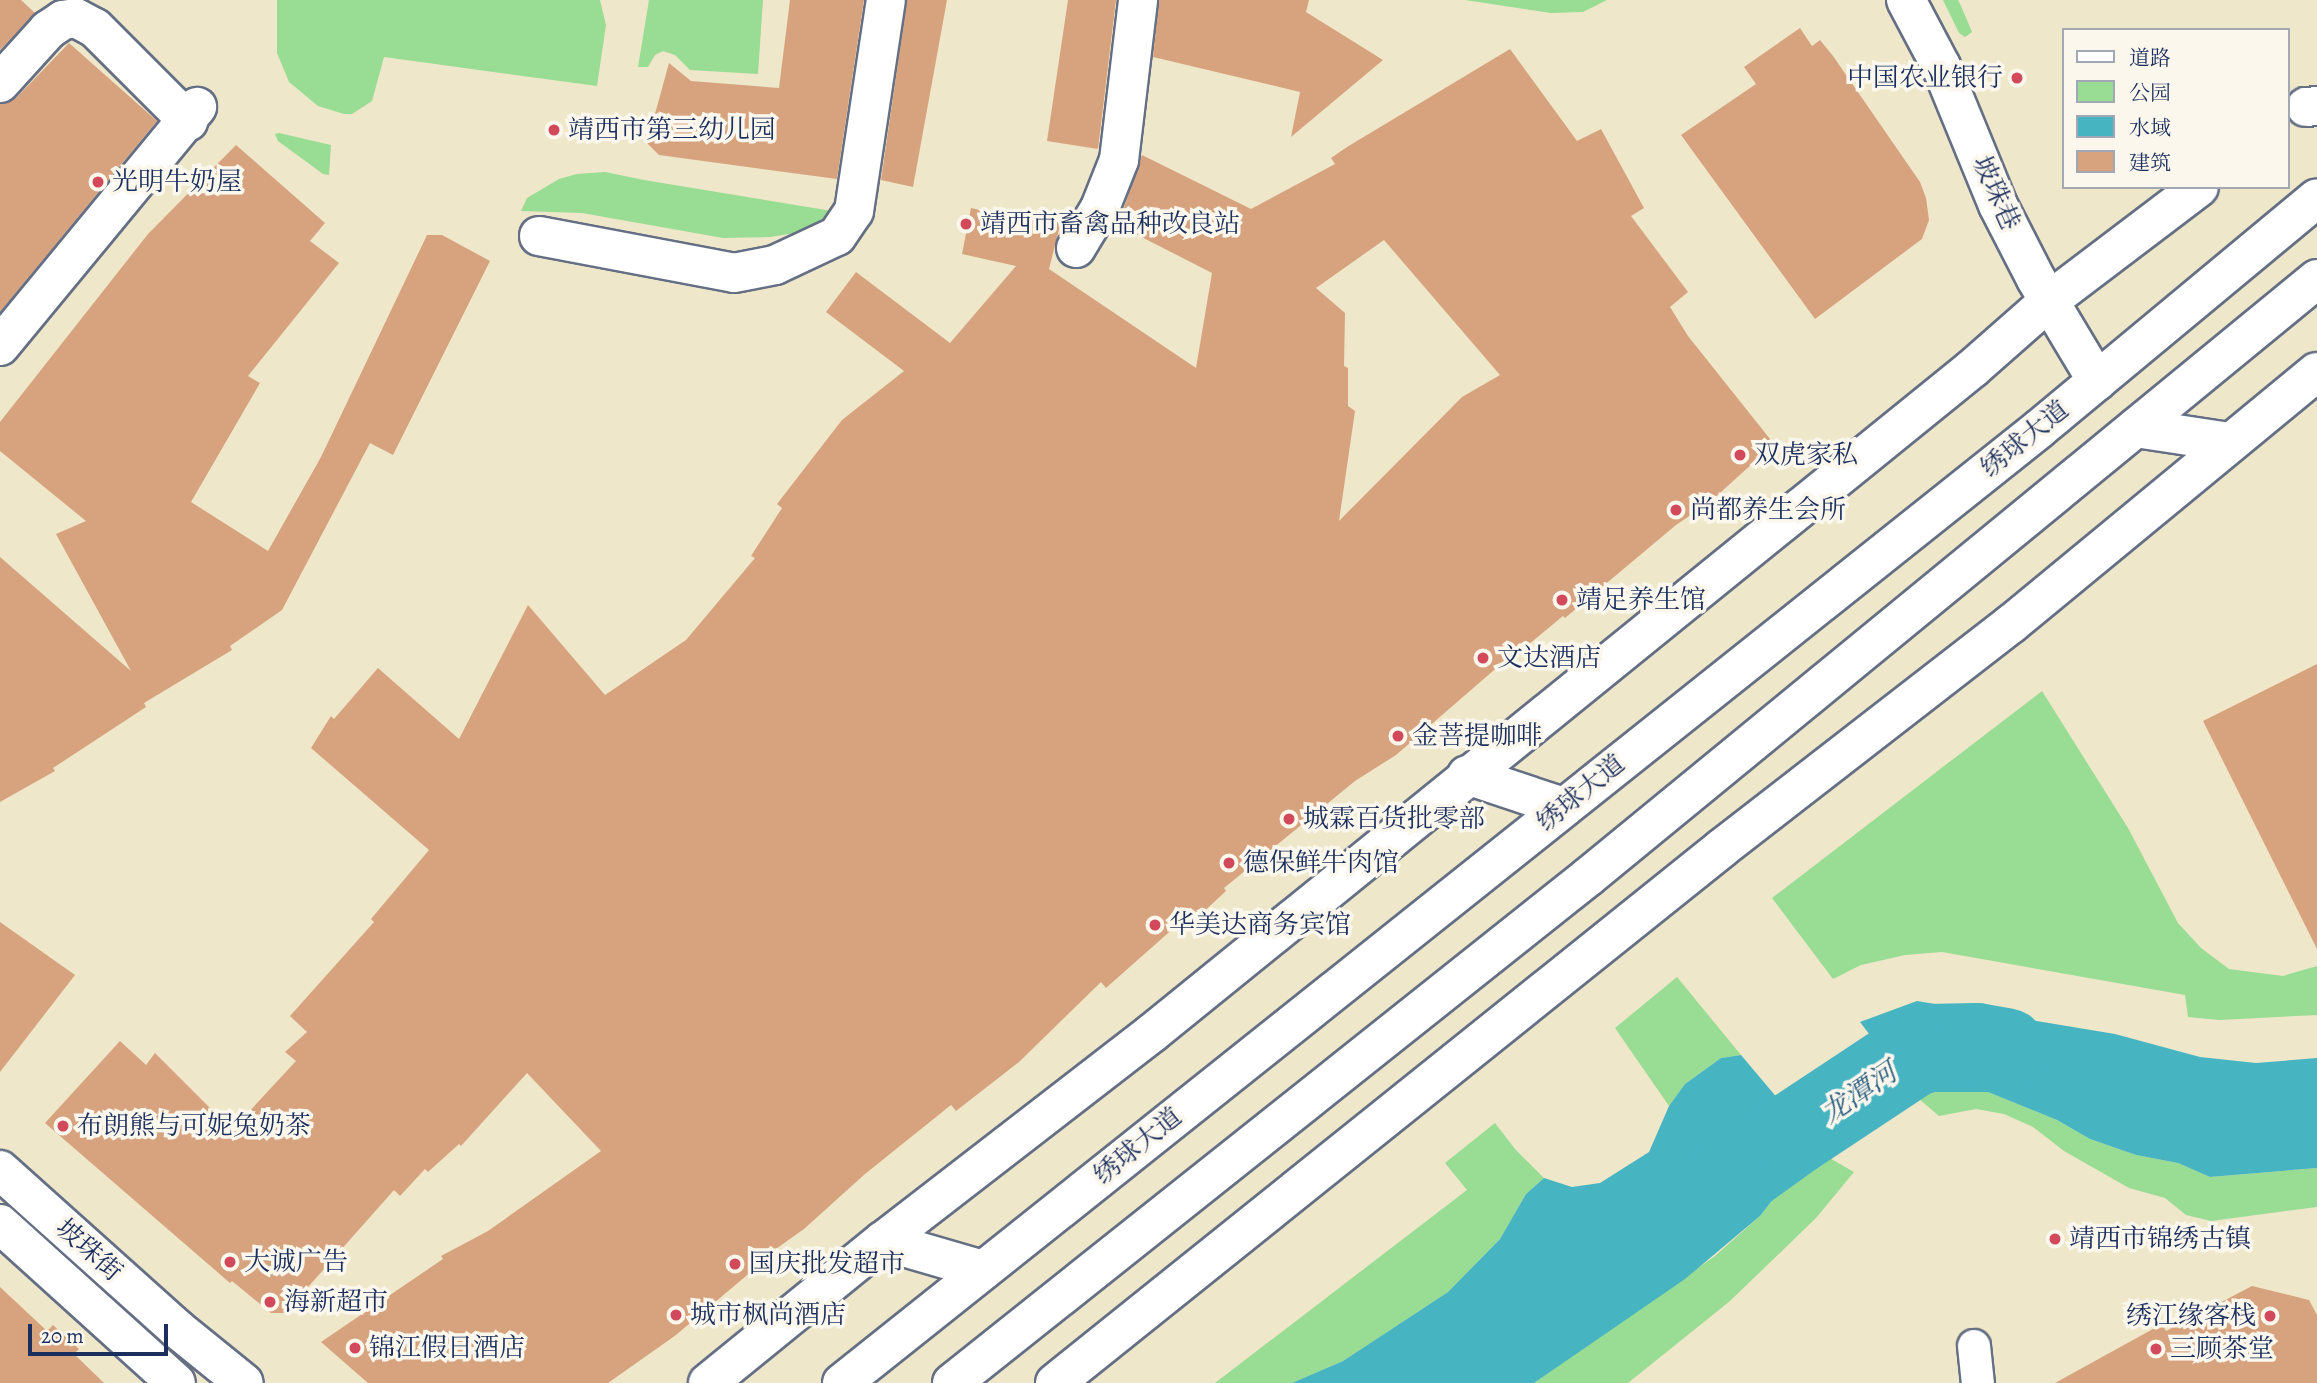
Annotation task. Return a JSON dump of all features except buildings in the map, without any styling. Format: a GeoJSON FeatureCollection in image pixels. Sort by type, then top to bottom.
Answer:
{"type":"FeatureCollection","features":[{"type":"Feature","properties":{"kind":"street"},"geometry":{"type":"LineString","coordinates":[[539,236],[734,273],[775,265],[837,236],[854,211],[886,0]]}},
{"type":"Feature","properties":{"kind":"street"},"geometry":{"type":"LineString","coordinates":[[1076,248],[1100,208],[1119,160],[1138,0]]}},
{"type":"Feature","properties":{"kind":"street","name":"坡珠巷"},"geometry":{"type":"LineString","coordinates":[[1906,0],[1941,66],[1998,205],[2049,301],[2096,381]]}},
{"type":"Feature","properties":{"kind":"street"},"geometry":{"type":"LineString","coordinates":[[0,83],[48,30],[63,20],[76,18],[95,27],[193,114],[0,346]]}},
{"type":"Feature","properties":{"kind":"street"},"geometry":{"type":"LineString","coordinates":[[708,1383],[883,1241],[1152,1033],[1467,775],[1973,368],[2049,301],[2196,189]]}},
{"type":"Feature","properties":{"kind":"street","name":"绣球大道"},"geometry":{"type":"LineString","coordinates":[[842,1383],[2096,381],[2317,198]]}},
{"type":"Feature","properties":{"kind":"street"},"geometry":{"type":"LineString","coordinates":[[952,1383],[1588,877],[2317,279]]}},
{"type":"Feature","properties":{"kind":"street"},"geometry":{"type":"LineString","coordinates":[[1055,1383],[1722,848],[2011,624],[2317,372]]}},
{"type":"Feature","properties":{"kind":"street"},"geometry":{"type":"LineString","coordinates":[[2136,428],[2229,442]]}},
{"type":"Feature","properties":{"kind":"street"},"geometry":{"type":"LineString","coordinates":[[1467,775],[1563,807]]}},
{"type":"Feature","properties":{"kind":"street","name":"坡珠街"},"geometry":{"type":"LineString","coordinates":[[0,1170],[176,1328],[244,1383]]}},
{"type":"Feature","properties":{"kind":"street","name":"坡珠街"},"geometry":{"type":"LineString","coordinates":[[0,1224],[176,1383]]}},
{"type":"Feature","properties":{"kind":"street"},"geometry":{"type":"LineString","coordinates":[[883,1241],[983,1269]]}},
{"type":"Feature","properties":{"kind":"street"},"geometry":{"type":"LineString","coordinates":[[1974,1346],[1978,1383]]}},
{"type":"Feature","properties":{"kind":"green space"},"geometry":{"type":"Polygon","coordinates":[[[277,0],[600,0],[606,25],[597,86],[384,57],[372,101],[352,114],[344,114],[318,106],[289,82],[277,53],[277,0]]]}},
{"type":"Feature","properties":{"kind":"green space"},"geometry":{"type":"Polygon","coordinates":[[[649,0],[763,0],[758,74],[690,70],[675,55],[663,51],[655,55],[648,67],[638,67],[649,0]]]}},
{"type":"Feature","properties":{"kind":"green space"},"geometry":{"type":"Polygon","coordinates":[[[1465,0],[1607,0],[1583,12],[1551,13],[1465,0]]]}},
{"type":"Feature","properties":{"kind":"green space"},"geometry":{"type":"Polygon","coordinates":[[[1943,0],[1958,0],[1972,32],[1965,37],[1959,33],[1943,0]]]}},
{"type":"Feature","properties":{"kind":"green space"},"geometry":{"type":"Polygon","coordinates":[[[275,134],[331,145],[329,175],[323,174],[278,141],[275,134]]]}},
{"type":"Feature","properties":{"kind":"green space"},"geometry":{"type":"Polygon","coordinates":[[[605,172],[838,212],[825,223],[802,232],[770,237],[723,238],[582,213],[521,211],[527,198],[559,179],[577,174],[605,172]]]}},
{"type":"Feature","properties":{"kind":"green space"},"geometry":{"type":"Polygon","coordinates":[[[2042,691],[2128,828],[2178,923],[2201,948],[2229,969],[2283,976],[2317,966],[2317,1015],[2219,1020],[2188,1017],[2185,995],[1942,952],[1905,955],[1861,965],[1833,979],[1772,898],[2042,691]]]}},
{"type":"Feature","properties":{"kind":"green space"},"geometry":{"type":"Polygon","coordinates":[[[1677,977],[1741,1055],[1721,1058],[1685,1084],[1669,1106],[1615,1028],[1677,977]]]}},
{"type":"Feature","properties":{"kind":"green space"},"geometry":{"type":"Polygon","coordinates":[[[1935,1092],[1988,1092],[2057,1120],[2090,1139],[2136,1155],[2178,1163],[2210,1177],[2317,1168],[2317,1207],[2211,1221],[2186,1215],[2165,1198],[2129,1188],[2064,1151],[2033,1127],[2004,1114],[1976,1109],[1939,1116],[1918,1098],[1935,1092]]]}},
{"type":"Feature","properties":{"kind":"green space"},"geometry":{"type":"Polygon","coordinates":[[[1495,1123],[1515,1149],[1544,1178],[1526,1194],[1500,1239],[1448,1292],[1343,1361],[1292,1383],[1215,1383],[1467,1190],[1445,1163],[1495,1123]]]}},
{"type":"Feature","properties":{"kind":"green space"},"geometry":{"type":"Polygon","coordinates":[[[1826,1156],[1854,1172],[1816,1218],[1730,1301],[1628,1383],[1534,1383],[1715,1256],[1760,1216],[1778,1193],[1826,1156]]]}},
{"type":"Feature","properties":{"kind":"water"},"geometry":{"type":"Polygon","coordinates":[[[1917,1001],[2115,1034],[2200,1057],[2256,1063],[2317,1058],[2317,1168],[2210,1177],[2178,1163],[2136,1155],[2090,1139],[2057,1120],[1988,1092],[1935,1092],[1918,1098],[1860,1022],[1917,1001]]]}},
{"type":"Feature","properties":{"kind":"water"},"geometry":{"type":"Polygon","coordinates":[[[1741,1055],[1826,1156],[1778,1193],[1760,1216],[1685,1279],[1534,1383],[1292,1383],[1343,1361],[1448,1292],[1500,1239],[1526,1194],[1544,1178],[1572,1187],[1600,1183],[1649,1152],[1669,1106],[1685,1084],[1721,1058],[1741,1055]]]}},
{"type":"Feature","properties":{"kind":"waterway","name":"龙潭河"},"geometry":{"type":"LineString","coordinates":[[1708,1195],[1793,1134],[1926,1046],[1977,1045],[2006,1050]]}},
{"type":"Feature","properties":{"kind":"place","name":"中国农业银行"},"geometry":{"type":"Point","coordinates":[2017,78]}},
{"type":"Feature","properties":{"kind":"place","name":"靖西市第三幼儿园"},"geometry":{"type":"Point","coordinates":[554,130]}},
{"type":"Feature","properties":{"kind":"place","name":"光明牛奶屋"},"geometry":{"type":"Point","coordinates":[98,182]}},
{"type":"Feature","properties":{"kind":"place","name":"靖西市畜禽品种改良站"},"geometry":{"type":"Point","coordinates":[966,224]}},
{"type":"Feature","properties":{"kind":"place","name":"双虎家私"},"geometry":{"type":"Point","coordinates":[1740,455]}},
{"type":"Feature","properties":{"kind":"place","name":"尚都养生会所"},"geometry":{"type":"Point","coordinates":[1676,510]}},
{"type":"Feature","properties":{"kind":"place","name":"靖足养生馆"},"geometry":{"type":"Point","coordinates":[1562,600]}},
{"type":"Feature","properties":{"kind":"place","name":"文达酒店"},"geometry":{"type":"Point","coordinates":[1483,658]}},
{"type":"Feature","properties":{"kind":"place","name":"金菩提咖啡"},"geometry":{"type":"Point","coordinates":[1398,736]}},
{"type":"Feature","properties":{"kind":"place","name":"城霖百货批零部"},"geometry":{"type":"Point","coordinates":[1289,819]}},
{"type":"Feature","properties":{"kind":"place","name":"德保鲜牛肉馆"},"geometry":{"type":"Point","coordinates":[1229,863]}},
{"type":"Feature","properties":{"kind":"place","name":"华美达商务宾馆"},"geometry":{"type":"Point","coordinates":[1155,925]}},
{"type":"Feature","properties":{"kind":"place","name":"布朗熊与可妮兔奶茶"},"geometry":{"type":"Point","coordinates":[63,1126]}},
{"type":"Feature","properties":{"kind":"place","name":"靖西市锦绣古镇"},"geometry":{"type":"Point","coordinates":[2055,1239]}},
{"type":"Feature","properties":{"kind":"place","name":"大诚广告"},"geometry":{"type":"Point","coordinates":[230,1262]}},
{"type":"Feature","properties":{"kind":"place","name":"国庆批发超市"},"geometry":{"type":"Point","coordinates":[735,1264]}},
{"type":"Feature","properties":{"kind":"place","name":"海新超市"},"geometry":{"type":"Point","coordinates":[270,1302]}},
{"type":"Feature","properties":{"kind":"place","name":"城市枫尚酒店"},"geometry":{"type":"Point","coordinates":[676,1315]}},
{"type":"Feature","properties":{"kind":"place","name":"绣江缘客栈"},"geometry":{"type":"Point","coordinates":[2270,1316]}},
{"type":"Feature","properties":{"kind":"place","name":"锦江假日酒店"},"geometry":{"type":"Point","coordinates":[355,1348]}},
{"type":"Feature","properties":{"kind":"place","name":"三顾茶堂"},"geometry":{"type":"Point","coordinates":[2156,1349]}}]}
